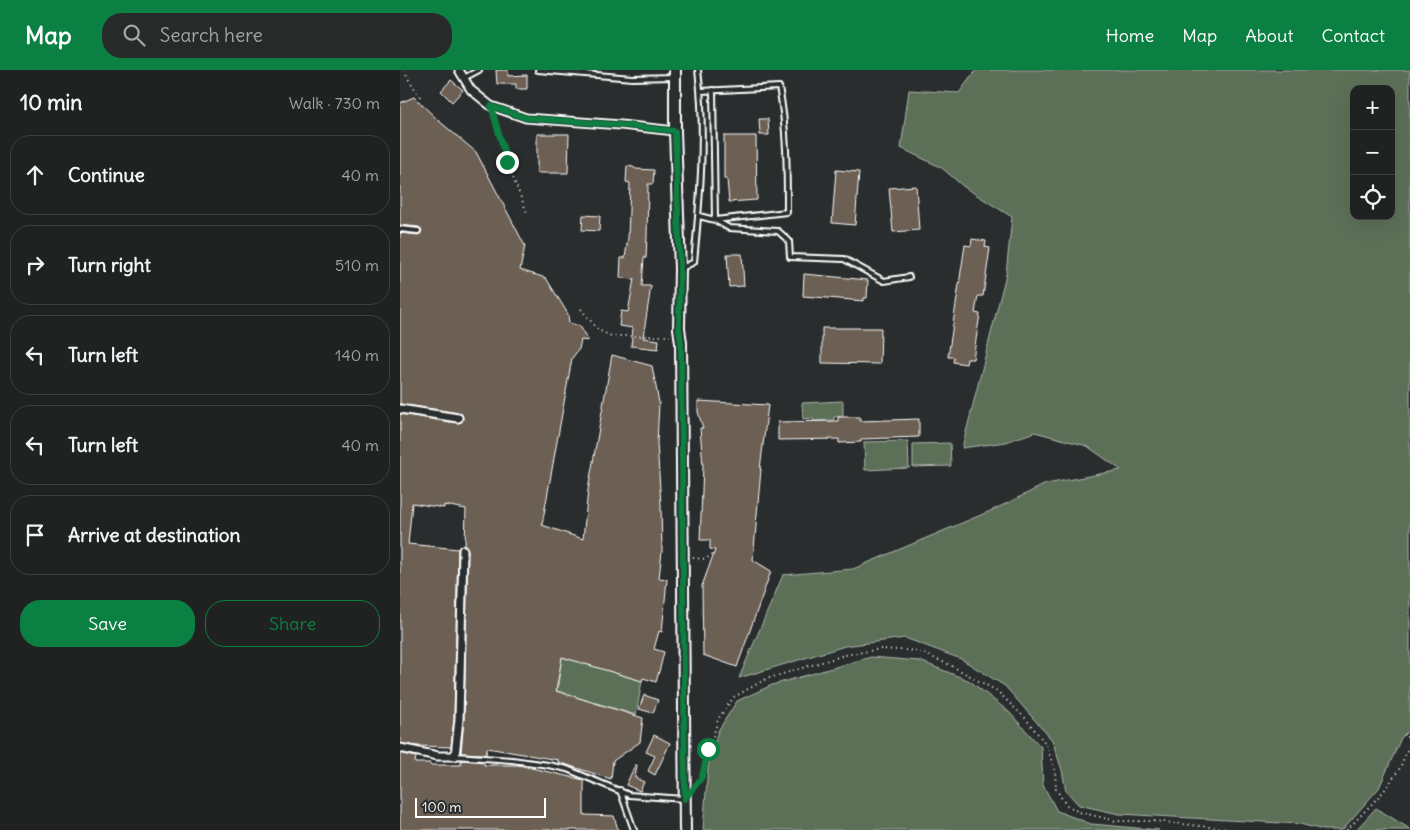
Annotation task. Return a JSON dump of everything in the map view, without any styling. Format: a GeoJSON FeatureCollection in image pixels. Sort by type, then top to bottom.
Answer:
{"type":"FeatureCollection","features":[{"type":"Feature","properties":{"kind":"main road"},"geometry":{"type":"LineString","coordinates":[[676,73],[675,131],[680,269],[686,830]]}},
{"type":"Feature","properties":{"kind":"street"},"geometry":{"type":"LineString","coordinates":[[459,70],[471,90],[491,106],[526,118],[675,131]]}},
{"type":"Feature","properties":{"kind":"street"},"geometry":{"type":"LineString","coordinates":[[400,409],[458,418]]}},
{"type":"Feature","properties":{"kind":"street"},"geometry":{"type":"LineString","coordinates":[[400,748],[438,756],[455,756],[459,720],[463,550]]}},
{"type":"Feature","properties":{"kind":"lane"},"geometry":{"type":"LineString","coordinates":[[464,78],[479,70]]}},
{"type":"Feature","properties":{"kind":"lane"},"geometry":{"type":"LineString","coordinates":[[538,70],[632,78],[676,73]]}},
{"type":"Feature","properties":{"kind":"lane"},"geometry":{"type":"LineString","coordinates":[[680,269],[694,262],[699,216],[702,120],[698,70]]}},
{"type":"Feature","properties":{"kind":"lane"},"geometry":{"type":"LineString","coordinates":[[701,91],[779,87],[787,152],[787,212],[715,220]]}},
{"type":"Feature","properties":{"kind":"lane"},"geometry":{"type":"LineString","coordinates":[[713,90],[715,220]]}},
{"type":"Feature","properties":{"kind":"lane"},"geometry":{"type":"LineString","coordinates":[[699,216],[715,220],[729,228],[778,231],[789,241],[790,257],[844,259],[884,282],[909,276]]}},
{"type":"Feature","properties":{"kind":"lane"},"geometry":{"type":"LineString","coordinates":[[400,229],[418,231]]}},
{"type":"Feature","properties":{"kind":"lane"},"geometry":{"type":"LineString","coordinates":[[455,756],[512,760],[567,769],[629,795],[685,799]]}},
{"type":"Feature","properties":{"kind":"lane"},"geometry":{"type":"LineString","coordinates":[[620,790],[634,830]]}},
{"type":"Feature","properties":{"kind":"path"},"geometry":{"type":"LineString","coordinates":[[405,70],[407,77],[421,98]]}},
{"type":"Feature","properties":{"kind":"path"},"geometry":{"type":"LineString","coordinates":[[491,106],[507,162],[528,215]]}},
{"type":"Feature","properties":{"kind":"path"},"geometry":{"type":"LineString","coordinates":[[581,308],[598,330],[611,336],[680,335]]}},
{"type":"Feature","properties":{"kind":"path"},"geometry":{"type":"LineString","coordinates":[[683,556],[706,559],[714,554]]}},
{"type":"Feature","properties":{"kind":"path"},"geometry":{"type":"LineString","coordinates":[[685,799],[702,777],[718,719],[734,697],[766,679],[845,654],[890,649],[918,651],[950,665],[997,692],[1025,718],[1046,744],[1055,771],[1056,789],[1066,806],[1078,812],[1116,821],[1155,821],[1236,830]]}},
{"type":"Feature","properties":{"kind":"path"},"geometry":{"type":"LineString","coordinates":[[1347,830],[1384,791],[1400,768],[1410,743],[1407,737],[1410,734]]}},
{"type":"Feature","properties":{"kind":"green space"},"geometry":{"type":"Polygon","coordinates":[[[976,70],[1410,70],[1410,729],[1401,738],[1379,788],[1342,830],[1323,830],[1300,824],[1119,814],[1079,805],[1066,791],[1062,770],[1052,740],[1005,686],[961,659],[905,638],[845,646],[739,678],[783,575],[853,569],[995,509],[1046,484],[1121,470],[1087,446],[1035,432],[1006,442],[962,448],[1006,274],[1012,217],[964,187],[942,168],[901,148],[909,90],[959,93],[976,70]]]}},
{"type":"Feature","properties":{"kind":"green space"},"geometry":{"type":"Polygon","coordinates":[[[843,401],[843,416],[834,417],[834,420],[813,421],[813,418],[803,419],[802,403],[843,401]]]}},
{"type":"Feature","properties":{"kind":"green space"},"geometry":{"type":"Polygon","coordinates":[[[908,441],[909,468],[865,470],[864,442],[908,441]]]}},
{"type":"Feature","properties":{"kind":"green space"},"geometry":{"type":"Polygon","coordinates":[[[950,443],[951,466],[913,467],[913,444],[950,443]]]}},
{"type":"Feature","properties":{"kind":"green space"},"geometry":{"type":"Polygon","coordinates":[[[562,657],[642,681],[636,715],[557,691],[562,657]]]}},
{"type":"Feature","properties":{"kind":"green space"},"geometry":{"type":"Polygon","coordinates":[[[871,657],[920,661],[970,681],[1009,712],[1041,747],[1043,785],[1057,811],[1091,824],[1159,830],[703,830],[708,766],[718,731],[737,701],[772,685],[871,657]]]}},
{"type":"Feature","properties":{"kind":"green space"},"geometry":{"type":"Polygon","coordinates":[[[1376,808],[1410,829],[1410,830],[1356,830],[1376,808]]]}},
{"type":"Feature","properties":{"kind":"building"},"geometry":{"type":"Polygon","coordinates":[[[496,70],[508,70],[508,76],[527,75],[527,89],[516,89],[516,84],[497,84],[496,70]]]}},
{"type":"Feature","properties":{"kind":"building"},"geometry":{"type":"Polygon","coordinates":[[[451,80],[463,90],[452,102],[441,91],[451,80]]]}},
{"type":"Feature","properties":{"kind":"building"},"geometry":{"type":"Polygon","coordinates":[[[414,97],[476,152],[525,246],[520,270],[546,278],[568,314],[569,323],[580,326],[588,341],[581,340],[579,349],[572,358],[542,525],[583,539],[588,490],[612,355],[652,366],[659,403],[657,443],[662,551],[659,578],[667,579],[662,632],[659,631],[654,649],[664,652],[656,682],[643,678],[642,681],[562,657],[556,691],[643,718],[640,742],[613,761],[611,779],[558,762],[558,760],[487,748],[486,754],[461,753],[464,719],[468,550],[465,545],[466,509],[444,505],[444,508],[412,503],[408,544],[458,549],[454,719],[451,747],[417,746],[400,743],[400,414],[457,423],[462,422],[463,418],[462,414],[459,413],[400,404],[400,233],[418,235],[422,231],[419,227],[400,225],[400,103],[414,97]]]}},
{"type":"Feature","properties":{"kind":"building"},"geometry":{"type":"Polygon","coordinates":[[[759,119],[768,119],[769,135],[760,135],[759,119]]]}},
{"type":"Feature","properties":{"kind":"building"},"geometry":{"type":"Polygon","coordinates":[[[537,134],[569,134],[568,173],[537,173],[537,134]]]}},
{"type":"Feature","properties":{"kind":"building"},"geometry":{"type":"Polygon","coordinates":[[[724,136],[756,136],[757,200],[729,202],[727,179],[724,179],[724,136]]]}},
{"type":"Feature","properties":{"kind":"building"},"geometry":{"type":"Polygon","coordinates":[[[627,166],[636,169],[654,170],[653,184],[648,184],[646,258],[644,258],[642,286],[651,286],[643,338],[659,340],[658,349],[631,346],[633,328],[619,326],[621,311],[628,312],[634,279],[620,278],[621,258],[625,258],[628,238],[630,183],[626,182],[627,166]]]}},
{"type":"Feature","properties":{"kind":"building"},"geometry":{"type":"Polygon","coordinates":[[[836,170],[859,172],[855,225],[832,223],[836,170]]]}},
{"type":"Feature","properties":{"kind":"building"},"geometry":{"type":"Polygon","coordinates":[[[916,186],[919,230],[893,232],[889,188],[916,186]]]}},
{"type":"Feature","properties":{"kind":"building"},"geometry":{"type":"Polygon","coordinates":[[[583,215],[600,216],[599,231],[582,230],[583,215]]]}},
{"type":"Feature","properties":{"kind":"building"},"geometry":{"type":"Polygon","coordinates":[[[972,239],[986,241],[985,247],[990,248],[983,296],[978,296],[975,313],[980,314],[973,359],[967,359],[966,364],[953,362],[954,357],[948,357],[965,245],[971,246],[972,239]]]}},
{"type":"Feature","properties":{"kind":"building"},"geometry":{"type":"Polygon","coordinates":[[[727,254],[742,254],[744,286],[729,287],[727,254]]]}},
{"type":"Feature","properties":{"kind":"building"},"geometry":{"type":"Polygon","coordinates":[[[804,274],[868,280],[867,298],[864,298],[864,301],[803,296],[804,274]]]}},
{"type":"Feature","properties":{"kind":"building"},"geometry":{"type":"Polygon","coordinates":[[[822,328],[881,328],[880,364],[822,363],[822,328]]]}},
{"type":"Feature","properties":{"kind":"building"},"geometry":{"type":"Polygon","coordinates":[[[698,401],[768,405],[760,469],[753,560],[771,571],[737,667],[703,655],[702,586],[715,550],[710,549],[710,540],[700,540],[703,466],[700,428],[703,428],[698,412],[698,401]]]}},
{"type":"Feature","properties":{"kind":"building"},"geometry":{"type":"Polygon","coordinates":[[[838,417],[860,417],[860,421],[919,419],[919,437],[861,439],[861,442],[839,443],[839,439],[778,440],[778,422],[838,421],[838,417]]]}},
{"type":"Feature","properties":{"kind":"building"},"geometry":{"type":"Polygon","coordinates":[[[644,695],[658,700],[653,713],[639,709],[644,695]]]}},
{"type":"Feature","properties":{"kind":"building"},"geometry":{"type":"Polygon","coordinates":[[[654,735],[670,743],[655,775],[648,771],[655,756],[646,752],[654,735]]]}},
{"type":"Feature","properties":{"kind":"building"},"geometry":{"type":"Polygon","coordinates":[[[400,753],[416,757],[415,763],[461,765],[461,760],[484,762],[484,765],[518,765],[584,780],[584,815],[614,816],[618,830],[400,830],[400,753]]]}},
{"type":"Feature","properties":{"kind":"building"},"geometry":{"type":"Polygon","coordinates":[[[635,765],[637,765],[635,778],[644,782],[640,791],[626,785],[635,765]]]}},
{"type":"Feature","properties":{"kind":"route"},"geometry":{"type":"LineString","coordinates":[[507,162],[491,106],[526,118],[675,131],[680,269],[679,328],[681,343],[685,799],[702,777],[708,749]]}}]}
